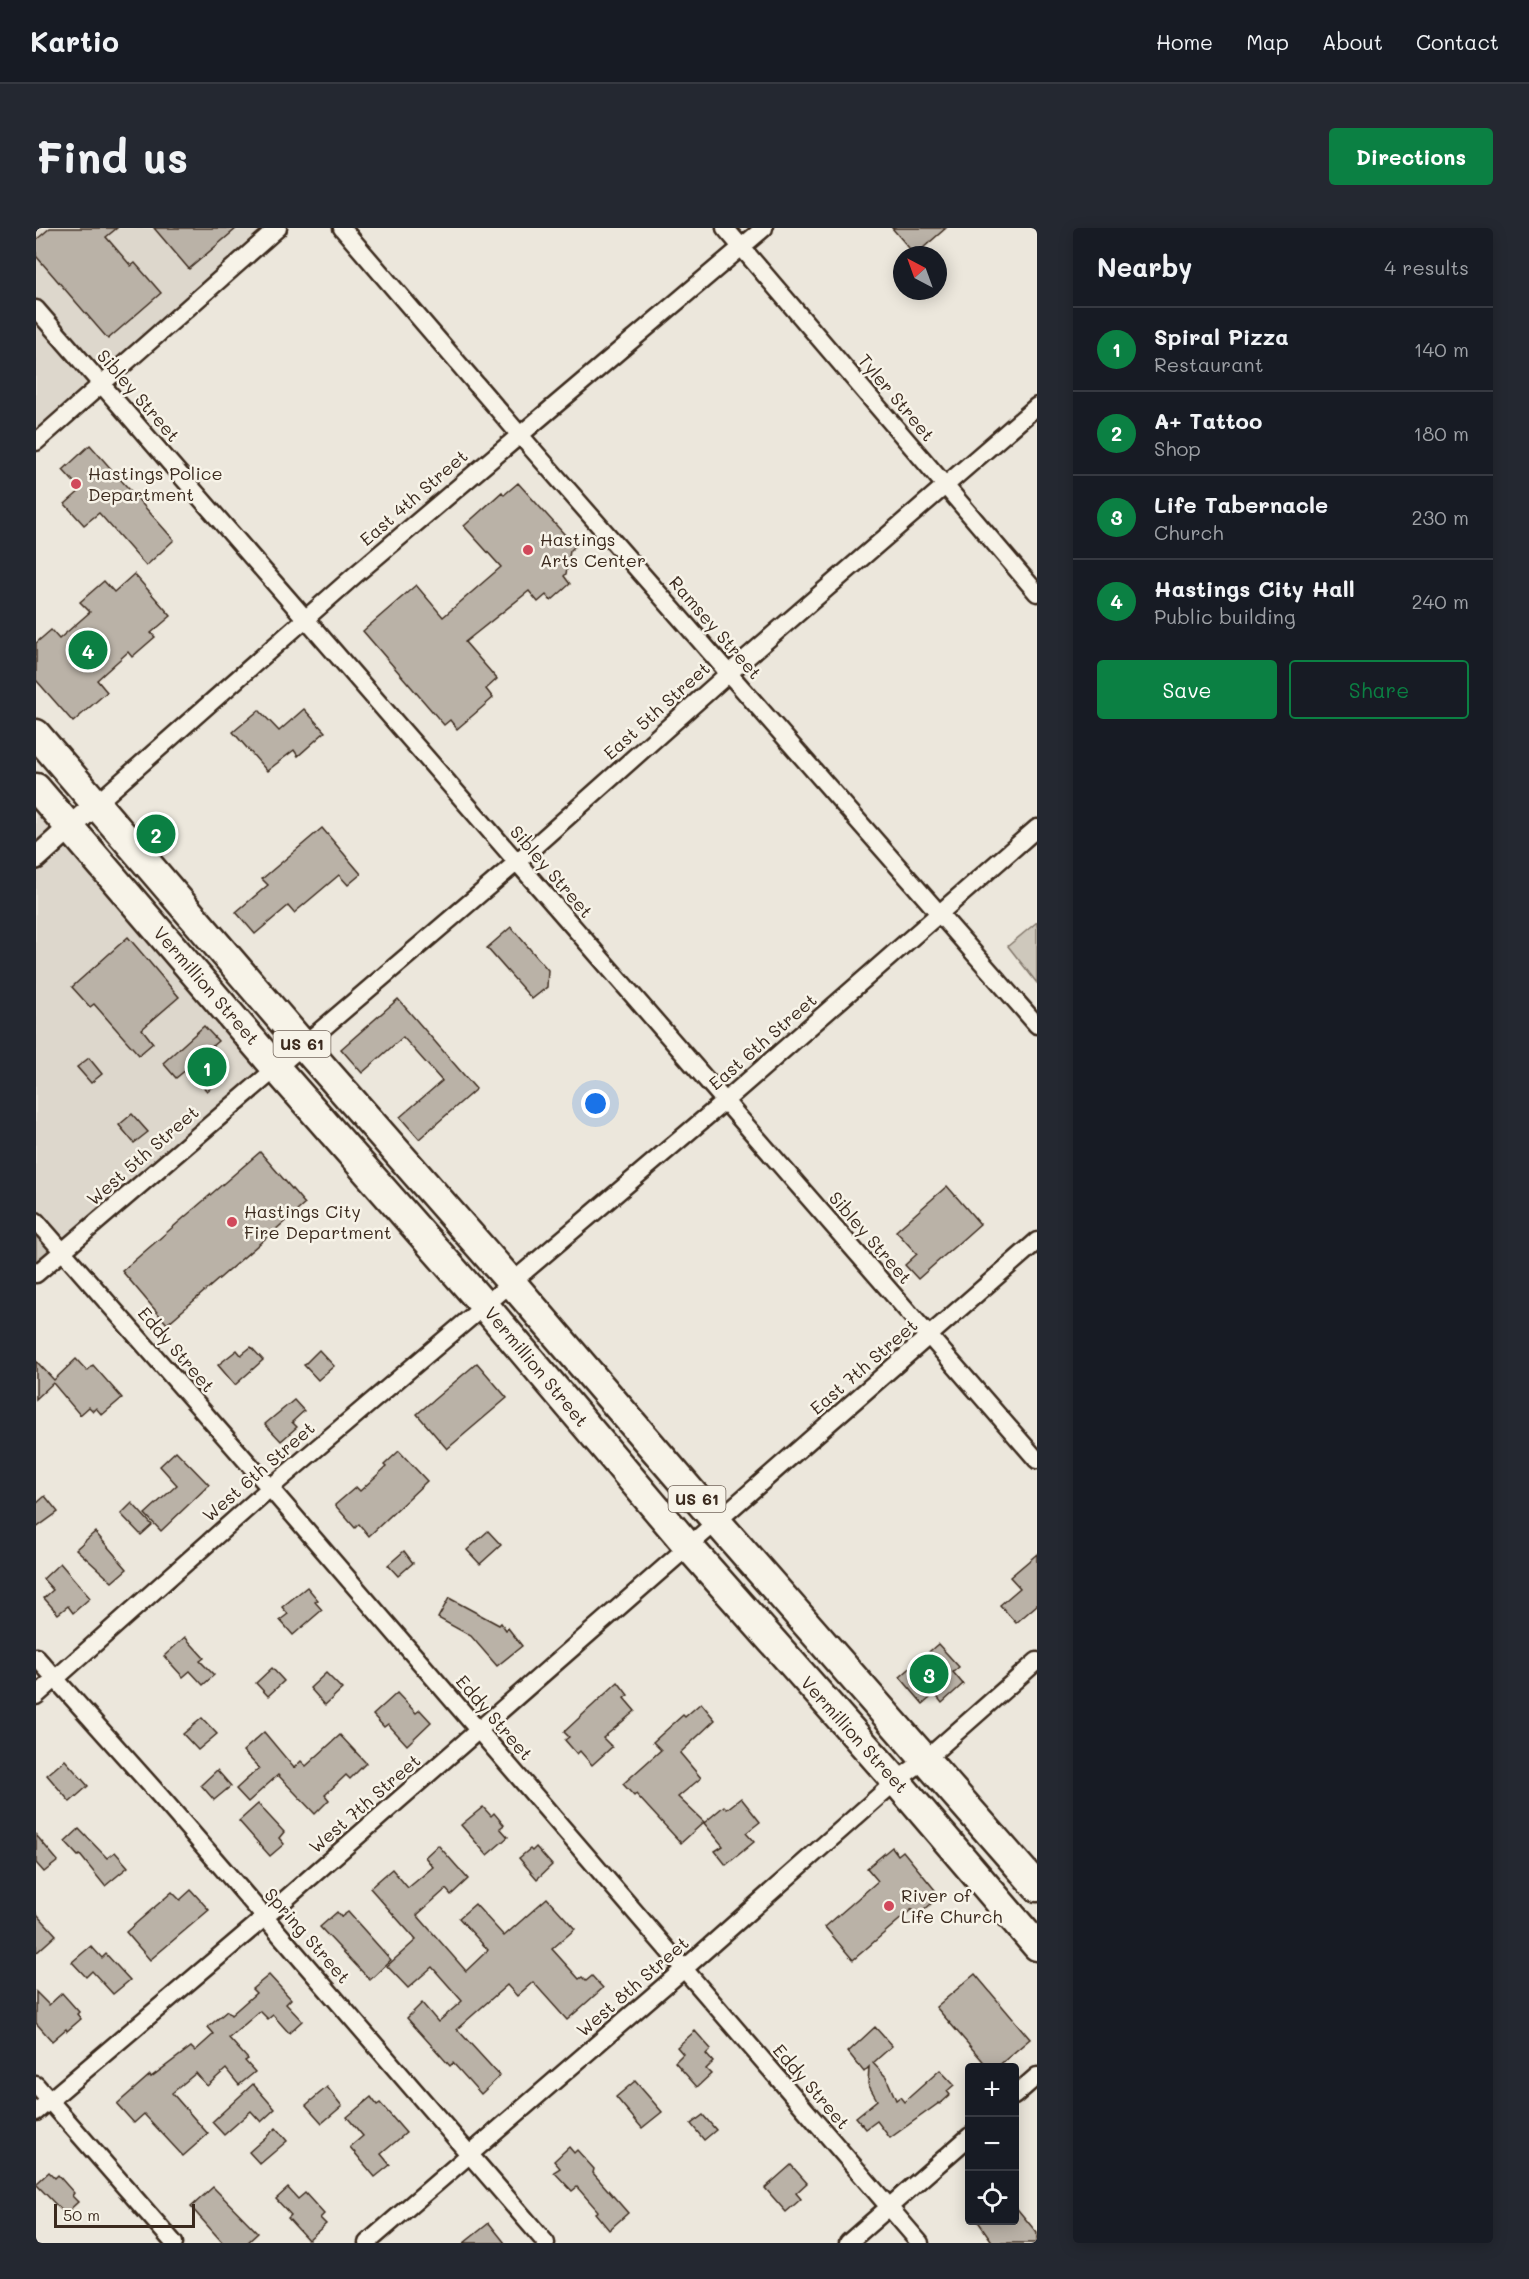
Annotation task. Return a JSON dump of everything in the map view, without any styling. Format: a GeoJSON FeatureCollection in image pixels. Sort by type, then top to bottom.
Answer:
{"type":"FeatureCollection","features":[{"type":"Feature","properties":{"kind":"highway","name":"Vermillion Street"},"geometry":{"type":"LineString","coordinates":[[36,734],[717,1522],[1037,1887]]}},
{"type":"Feature","properties":{"kind":"highway","name":"Vermillion Street"},"geometry":{"type":"LineString","coordinates":[[36,788],[276,1068],[484,1305],[688,1546],[896,1781],[1037,1946]]}},
{"type":"Feature","properties":{"kind":"street"},"geometry":{"type":"LineString","coordinates":[[36,442],[278,228]]}},
{"type":"Feature","properties":{"kind":"street","name":"Ramsey Street"},"geometry":{"type":"LineString","coordinates":[[342,228],[519,434],[1037,1025]]}},
{"type":"Feature","properties":{"kind":"street","name":"Tyler Street"},"geometry":{"type":"LineString","coordinates":[[725,228],[1037,593]]}},
{"type":"Feature","properties":{"kind":"street","name":"East 4th Street"},"geometry":{"type":"LineString","coordinates":[[96,804],[519,434],[764,228]]}},
{"type":"Feature","properties":{"kind":"street","name":"Sibley Street"},"geometry":{"type":"LineString","coordinates":[[36,309],[1037,1460]]}},
{"type":"Feature","properties":{"kind":"street","name":"East 5th Street"},"geometry":{"type":"LineString","coordinates":[[303,1045],[517,862],[729,673],[1037,406]]}},
{"type":"Feature","properties":{"kind":"street"},"geometry":{"type":"LineString","coordinates":[[36,858],[96,804]]}},
{"type":"Feature","properties":{"kind":"street","name":"East 6th Street"},"geometry":{"type":"LineString","coordinates":[[511,1282],[724,1101],[1037,828]]}},
{"type":"Feature","properties":{"kind":"street","name":"West 5th Street"},"geometry":{"type":"LineString","coordinates":[[36,1274],[303,1045]]}},
{"type":"Feature","properties":{"kind":"street","name":"Eddy Street"},"geometry":{"type":"LineString","coordinates":[[36,1221],[270,1488],[920,2243]]}},
{"type":"Feature","properties":{"kind":"street","name":"East 7th Street"},"geometry":{"type":"LineString","coordinates":[[717,1522],[1037,1241]]}},
{"type":"Feature","properties":{"kind":"street","name":"West 6th Street"},"geometry":{"type":"LineString","coordinates":[[36,1696],[270,1488],[511,1282]]}},
{"type":"Feature","properties":{"kind":"street","name":"West 7th Street"},"geometry":{"type":"LineString","coordinates":[[36,2112],[264,1918],[717,1522]]}},
{"type":"Feature","properties":{"kind":"street","name":"Spring Street"},"geometry":{"type":"LineString","coordinates":[[36,1657],[161,1797],[546,2243]]}},
{"type":"Feature","properties":{"kind":"street","name":"West 8th Street"},"geometry":{"type":"LineString","coordinates":[[367,2243],[684,1969],[896,1781],[925,1760],[1037,1661]]}},
{"type":"Feature","properties":{"kind":"street"},"geometry":{"type":"LineString","coordinates":[[1019,2092],[1037,2076]]}},
{"type":"Feature","properties":{"kind":"street"},"geometry":{"type":"LineString","coordinates":[[36,2085],[174,2243]]}},
{"type":"Feature","properties":{"kind":"street"},"geometry":{"type":"LineString","coordinates":[[848,2243],[965,2140]]}},
{"type":"Feature","properties":{"kind":"shaded area"},"geometry":{"type":"Polygon","coordinates":[[[36,228],[278,228],[36,442],[36,228]]]}},
{"type":"Feature","properties":{"kind":"shaded area"},"geometry":{"type":"Polygon","coordinates":[[[36,788],[276,1068],[63,1252],[36,1221],[36,788]]]}},
{"type":"Feature","properties":{"kind":"shaded area"},"geometry":{"type":"Polygon","coordinates":[[[1037,922],[1037,983],[1008,946],[1037,922]]]}},
{"type":"Feature","properties":{"kind":"shaded area"},"geometry":{"type":"Polygon","coordinates":[[[36,1221],[63,1252],[36,1274],[36,1221]]]}},
{"type":"Feature","properties":{"kind":"building"},"geometry":{"type":"Polygon","coordinates":[[[50,228],[117,228],[106,237],[131,266],[135,263],[161,293],[108,339],[36,256],[36,240],[50,228]]]}},
{"type":"Feature","properties":{"kind":"building"},"geometry":{"type":"Polygon","coordinates":[[[154,228],[237,228],[189,269],[154,228]]]}},
{"type":"Feature","properties":{"kind":"building"},"geometry":{"type":"Polygon","coordinates":[[[892,228],[946,228],[925,246],[907,246],[892,228]]]}},
{"type":"Feature","properties":{"kind":"building"},"geometry":{"type":"Polygon","coordinates":[[[90,445],[174,540],[146,566],[99,513],[84,525],[65,504],[81,490],[63,470],[90,445]]]}},
{"type":"Feature","properties":{"kind":"building"},"geometry":{"type":"Polygon","coordinates":[[[518,483],[575,546],[570,551],[564,576],[570,584],[551,601],[546,595],[538,602],[529,591],[465,642],[497,679],[486,689],[493,698],[457,729],[450,720],[444,725],[363,631],[416,585],[443,617],[501,567],[464,526],[502,492],[504,495],[518,483]]]}},
{"type":"Feature","properties":{"kind":"building"},"geometry":{"type":"Polygon","coordinates":[[[134,574],[171,616],[151,633],[155,637],[132,657],[128,652],[97,680],[107,692],[73,722],[36,680],[36,643],[51,630],[59,639],[90,612],[80,602],[104,581],[114,592],[134,574]]]}},
{"type":"Feature","properties":{"kind":"building"},"geometry":{"type":"Polygon","coordinates":[[[304,709],[325,732],[298,756],[294,750],[267,771],[233,732],[259,710],[279,731],[304,709]]]}},
{"type":"Feature","properties":{"kind":"building"},"geometry":{"type":"Polygon","coordinates":[[[322,828],[361,874],[348,885],[339,875],[294,913],[288,906],[255,934],[236,912],[268,885],[262,879],[322,828]]]}},
{"type":"Feature","properties":{"kind":"building"},"geometry":{"type":"Polygon","coordinates":[[[511,927],[548,970],[547,987],[532,999],[487,948],[511,927]]]}},
{"type":"Feature","properties":{"kind":"building"},"geometry":{"type":"Polygon","coordinates":[[[128,937],[179,997],[142,1029],[153,1043],[139,1055],[94,1004],[90,1007],[72,987],[128,937]]]}},
{"type":"Feature","properties":{"kind":"building"},"geometry":{"type":"Polygon","coordinates":[[[398,999],[476,1089],[419,1139],[400,1117],[442,1081],[403,1037],[362,1073],[341,1049],[398,999]]]}},
{"type":"Feature","properties":{"kind":"building"},"geometry":{"type":"Polygon","coordinates":[[[204,1026],[218,1041],[203,1054],[224,1077],[207,1091],[187,1069],[176,1078],[163,1063],[204,1026]]]}},
{"type":"Feature","properties":{"kind":"building"},"geometry":{"type":"Polygon","coordinates":[[[89,1058],[102,1074],[91,1083],[77,1067],[89,1058]]]}},
{"type":"Feature","properties":{"kind":"building"},"geometry":{"type":"Polygon","coordinates":[[[132,1114],[148,1132],[134,1143],[119,1125],[132,1114]]]}},
{"type":"Feature","properties":{"kind":"building","name":"Hastings City Fire Department"},"geometry":{"type":"Polygon","coordinates":[[[260,1152],[305,1204],[167,1324],[122,1271],[260,1152]]]}},
{"type":"Feature","properties":{"kind":"building"},"geometry":{"type":"Polygon","coordinates":[[[947,1186],[980,1224],[918,1279],[905,1265],[917,1254],[896,1231],[947,1186]]]}},
{"type":"Feature","properties":{"kind":"building"},"geometry":{"type":"Polygon","coordinates":[[[251,1347],[263,1360],[235,1385],[218,1365],[237,1350],[241,1355],[251,1347]]]}},
{"type":"Feature","properties":{"kind":"building"},"geometry":{"type":"Polygon","coordinates":[[[319,1350],[334,1366],[318,1380],[304,1365],[319,1350]]]}},
{"type":"Feature","properties":{"kind":"building"},"geometry":{"type":"Polygon","coordinates":[[[76,1359],[87,1371],[93,1365],[122,1398],[102,1415],[96,1408],[93,1411],[89,1407],[80,1415],[53,1383],[36,1399],[36,1361],[54,1380],[76,1359]]]}},
{"type":"Feature","properties":{"kind":"building"},"geometry":{"type":"Polygon","coordinates":[[[477,1363],[507,1398],[447,1449],[417,1414],[477,1363]]]}},
{"type":"Feature","properties":{"kind":"building"},"geometry":{"type":"Polygon","coordinates":[[[294,1400],[304,1411],[292,1422],[297,1427],[281,1441],[265,1424],[294,1400]]]}},
{"type":"Feature","properties":{"kind":"building"},"geometry":{"type":"Polygon","coordinates":[[[176,1451],[209,1485],[161,1531],[145,1514],[177,1485],[160,1466],[176,1451]]]}},
{"type":"Feature","properties":{"kind":"building"},"geometry":{"type":"Polygon","coordinates":[[[399,1451],[427,1481],[369,1536],[359,1524],[355,1528],[335,1505],[356,1487],[360,1491],[386,1467],[384,1465],[399,1451]]]}},
{"type":"Feature","properties":{"kind":"building"},"geometry":{"type":"Polygon","coordinates":[[[45,1496],[58,1512],[36,1528],[36,1504],[45,1496]]]}},
{"type":"Feature","properties":{"kind":"building"},"geometry":{"type":"Polygon","coordinates":[[[132,1503],[152,1525],[141,1535],[121,1514],[132,1503]]]}},
{"type":"Feature","properties":{"kind":"building"},"geometry":{"type":"Polygon","coordinates":[[[488,1531],[501,1545],[480,1564],[467,1550],[488,1531]]]}},
{"type":"Feature","properties":{"kind":"building"},"geometry":{"type":"Polygon","coordinates":[[[95,1532],[127,1569],[112,1582],[76,1549],[95,1532]]]}},
{"type":"Feature","properties":{"kind":"building"},"geometry":{"type":"Polygon","coordinates":[[[404,1551],[413,1563],[398,1576],[388,1565],[404,1551]]]}},
{"type":"Feature","properties":{"kind":"building"},"geometry":{"type":"Polygon","coordinates":[[[1037,1554],[1037,1605],[1016,1623],[1000,1605],[1020,1588],[1010,1577],[1037,1554]]]}},
{"type":"Feature","properties":{"kind":"building"},"geometry":{"type":"Polygon","coordinates":[[[60,1563],[90,1598],[73,1613],[68,1606],[58,1614],[44,1598],[53,1590],[43,1579],[60,1563]]]}},
{"type":"Feature","properties":{"kind":"building"},"geometry":{"type":"Polygon","coordinates":[[[307,1587],[318,1600],[315,1602],[322,1610],[293,1635],[280,1620],[288,1614],[282,1607],[307,1587]]]}},
{"type":"Feature","properties":{"kind":"building"},"geometry":{"type":"Polygon","coordinates":[[[449,1598],[499,1625],[501,1623],[522,1646],[497,1666],[471,1636],[438,1618],[449,1598]]]}},
{"type":"Feature","properties":{"kind":"building"},"geometry":{"type":"Polygon","coordinates":[[[185,1637],[204,1658],[200,1661],[214,1675],[203,1685],[190,1671],[183,1677],[164,1656],[185,1637]]]}},
{"type":"Feature","properties":{"kind":"building"},"geometry":{"type":"Polygon","coordinates":[[[938,1644],[959,1667],[953,1672],[963,1684],[942,1703],[935,1694],[923,1704],[900,1677],[938,1644]]]}},
{"type":"Feature","properties":{"kind":"building"},"geometry":{"type":"Polygon","coordinates":[[[272,1668],[284,1681],[268,1696],[256,1683],[272,1668]]]}},
{"type":"Feature","properties":{"kind":"building"},"geometry":{"type":"Polygon","coordinates":[[[326,1673],[342,1689],[325,1705],[310,1688],[326,1673]]]}},
{"type":"Feature","properties":{"kind":"building"},"geometry":{"type":"Polygon","coordinates":[[[618,1682],[628,1695],[624,1698],[635,1711],[603,1738],[612,1747],[592,1765],[580,1751],[577,1754],[565,1740],[569,1737],[564,1732],[618,1682]]]}},
{"type":"Feature","properties":{"kind":"building"},"geometry":{"type":"Polygon","coordinates":[[[397,1693],[416,1713],[420,1710],[431,1722],[407,1745],[388,1724],[384,1727],[373,1715],[397,1693]]]}},
{"type":"Feature","properties":{"kind":"building"},"geometry":{"type":"Polygon","coordinates":[[[701,1703],[715,1720],[680,1753],[701,1778],[678,1797],[704,1822],[681,1843],[636,1794],[634,1796],[623,1784],[661,1750],[653,1742],[683,1715],[685,1717],[701,1703]]]}},
{"type":"Feature","properties":{"kind":"building"},"geometry":{"type":"Polygon","coordinates":[[[202,1718],[217,1734],[198,1750],[183,1734],[202,1718]]]}},
{"type":"Feature","properties":{"kind":"building"},"geometry":{"type":"Polygon","coordinates":[[[264,1732],[294,1768],[301,1761],[306,1766],[340,1735],[366,1763],[350,1779],[346,1775],[325,1795],[329,1800],[315,1814],[278,1775],[248,1802],[236,1789],[259,1768],[243,1751],[264,1732]]]}},
{"type":"Feature","properties":{"kind":"building"},"geometry":{"type":"Polygon","coordinates":[[[65,1760],[88,1786],[70,1802],[47,1775],[65,1760]]]}},
{"type":"Feature","properties":{"kind":"building"},"geometry":{"type":"Polygon","coordinates":[[[217,1770],[231,1786],[214,1800],[201,1785],[217,1770]]]}},
{"type":"Feature","properties":{"kind":"building"},"geometry":{"type":"Polygon","coordinates":[[[741,1798],[760,1822],[746,1833],[754,1842],[726,1865],[715,1851],[723,1846],[704,1823],[724,1806],[727,1809],[741,1798]]]}},
{"type":"Feature","properties":{"kind":"building"},"geometry":{"type":"Polygon","coordinates":[[[258,1804],[284,1832],[279,1838],[284,1844],[270,1856],[239,1821],[258,1804]]]}},
{"type":"Feature","properties":{"kind":"building"},"geometry":{"type":"Polygon","coordinates":[[[483,1807],[491,1816],[494,1813],[504,1825],[500,1828],[508,1837],[487,1855],[461,1825],[483,1807]]]}},
{"type":"Feature","properties":{"kind":"building"},"geometry":{"type":"Polygon","coordinates":[[[79,1829],[107,1858],[115,1852],[128,1867],[105,1886],[80,1855],[78,1856],[65,1842],[79,1829]]]}},
{"type":"Feature","properties":{"kind":"building"},"geometry":{"type":"Polygon","coordinates":[[[36,1835],[58,1861],[44,1872],[36,1863],[36,1835]]]}},
{"type":"Feature","properties":{"kind":"building"},"geometry":{"type":"Polygon","coordinates":[[[438,1845],[468,1879],[451,1895],[446,1889],[417,1915],[466,1971],[488,1950],[459,1918],[475,1904],[504,1936],[547,1898],[575,1929],[552,1949],[579,1979],[582,1977],[586,1981],[592,1976],[603,1988],[567,2020],[533,1982],[517,1996],[507,1985],[457,2029],[500,2076],[481,2094],[453,2063],[450,2066],[407,2018],[422,2003],[438,2022],[462,2001],[432,1967],[408,1988],[387,1966],[416,1940],[370,1888],[392,1869],[408,1888],[433,1867],[425,1857],[438,1845]]]}},
{"type":"Feature","properties":{"kind":"building"},"geometry":{"type":"Polygon","coordinates":[[[536,1847],[552,1865],[537,1879],[519,1858],[536,1847]]]}},
{"type":"Feature","properties":{"kind":"building","name":"River of Life Church"},"geometry":{"type":"Polygon","coordinates":[[[892,1847],[898,1855],[903,1851],[935,1890],[927,1897],[932,1903],[918,1916],[912,1909],[853,1960],[825,1927],[878,1881],[867,1868],[892,1847]]]}},
{"type":"Feature","properties":{"kind":"building"},"geometry":{"type":"Polygon","coordinates":[[[191,1890],[209,1910],[150,1960],[126,1932],[172,1892],[180,1900],[191,1890]]]}},
{"type":"Feature","properties":{"kind":"building"},"geometry":{"type":"Polygon","coordinates":[[[337,1912],[341,1917],[348,1912],[391,1960],[370,1980],[320,1927],[337,1912]]]}},
{"type":"Feature","properties":{"kind":"building"},"geometry":{"type":"Polygon","coordinates":[[[36,1913],[56,1935],[36,1953],[36,1913]]]}},
{"type":"Feature","properties":{"kind":"building"},"geometry":{"type":"Polygon","coordinates":[[[91,1946],[102,1958],[106,1954],[130,1980],[113,1994],[92,1971],[86,1977],[72,1962],[91,1946]]]}},
{"type":"Feature","properties":{"kind":"building"},"geometry":{"type":"Polygon","coordinates":[[[975,1974],[1030,2039],[1002,2063],[985,2063],[936,2007],[975,1974]]]}},
{"type":"Feature","properties":{"kind":"building"},"geometry":{"type":"Polygon","coordinates":[[[269,1975],[291,1999],[286,2004],[302,2021],[289,2033],[273,2015],[268,2019],[260,2011],[229,2038],[248,2059],[245,2061],[255,2072],[239,2085],[226,2069],[207,2086],[196,2073],[172,2093],[208,2134],[183,2156],[144,2114],[134,2123],[117,2104],[150,2075],[151,2077],[191,2047],[195,2051],[214,2034],[208,2027],[227,2011],[231,2015],[256,1993],[252,1989],[269,1975]]]}},
{"type":"Feature","properties":{"kind":"building"},"geometry":{"type":"Polygon","coordinates":[[[36,1992],[49,2005],[62,1993],[79,2012],[77,2014],[81,2019],[52,2041],[36,2023],[36,1992]]]}},
{"type":"Feature","properties":{"kind":"building"},"geometry":{"type":"Polygon","coordinates":[[[875,2027],[892,2046],[873,2063],[886,2077],[896,2100],[900,2097],[904,2102],[940,2070],[954,2085],[947,2091],[950,2095],[940,2104],[890,2138],[877,2121],[866,2129],[856,2117],[877,2100],[868,2084],[869,2067],[864,2072],[848,2052],[875,2027]]]}},
{"type":"Feature","properties":{"kind":"building"},"geometry":{"type":"Polygon","coordinates":[[[695,2031],[711,2049],[706,2054],[713,2062],[706,2069],[711,2074],[697,2087],[675,2062],[683,2054],[677,2047],[695,2031]]]}},
{"type":"Feature","properties":{"kind":"building"},"geometry":{"type":"Polygon","coordinates":[[[635,2081],[662,2112],[642,2128],[616,2097],[635,2081]]]}},
{"type":"Feature","properties":{"kind":"building"},"geometry":{"type":"Polygon","coordinates":[[[253,2084],[275,2109],[261,2122],[251,2111],[224,2135],[212,2122],[253,2084]]]}},
{"type":"Feature","properties":{"kind":"building"},"geometry":{"type":"Polygon","coordinates":[[[327,2087],[342,2106],[322,2123],[306,2105],[327,2087]]]}},
{"type":"Feature","properties":{"kind":"building"},"geometry":{"type":"Polygon","coordinates":[[[371,2097],[377,2105],[380,2103],[406,2133],[381,2154],[390,2165],[375,2177],[350,2147],[363,2136],[347,2117],[371,2097]]]}},
{"type":"Feature","properties":{"kind":"building"},"geometry":{"type":"Polygon","coordinates":[[[703,2115],[716,2130],[704,2140],[691,2124],[703,2115]]]}},
{"type":"Feature","properties":{"kind":"building"},"geometry":{"type":"Polygon","coordinates":[[[276,2128],[287,2141],[260,2164],[249,2152],[276,2128]]]}},
{"type":"Feature","properties":{"kind":"building"},"geometry":{"type":"Polygon","coordinates":[[[569,2147],[574,2153],[577,2150],[594,2169],[593,2173],[628,2213],[609,2230],[595,2213],[598,2211],[577,2187],[572,2191],[554,2172],[560,2168],[554,2161],[569,2147]]]}},
{"type":"Feature","properties":{"kind":"building"},"geometry":{"type":"Polygon","coordinates":[[[791,2165],[807,2183],[796,2193],[801,2199],[786,2212],[765,2188],[791,2165]]]}},
{"type":"Feature","properties":{"kind":"building"},"geometry":{"type":"Polygon","coordinates":[[[49,2172],[55,2178],[58,2175],[74,2193],[72,2196],[78,2202],[65,2214],[36,2184],[49,2172]]]}},
{"type":"Feature","properties":{"kind":"building"},"geometry":{"type":"Polygon","coordinates":[[[213,2187],[258,2233],[247,2243],[223,2243],[191,2207],[213,2187]]]}},
{"type":"Feature","properties":{"kind":"building"},"geometry":{"type":"Polygon","coordinates":[[[288,2188],[298,2199],[305,2193],[324,2214],[320,2218],[326,2224],[308,2240],[288,2218],[291,2215],[276,2199],[288,2188]]]}},
{"type":"Feature","properties":{"kind":"building"},"geometry":{"type":"Polygon","coordinates":[[[1019,2211],[1037,2233],[1037,2243],[993,2243],[980,2225],[1019,2225],[1019,2211]]]}},
{"type":"Feature","properties":{"kind":"building"},"geometry":{"type":"Polygon","coordinates":[[[489,2223],[505,2243],[464,2243],[489,2223]]]}},
{"type":"Feature","properties":{"kind":"place","name":"Hastings Police Department"},"geometry":{"type":"Point","coordinates":[76,484]}},
{"type":"Feature","properties":{"kind":"place","name":"Hastings Arts Center"},"geometry":{"type":"Point","coordinates":[528,550]}},
{"type":"Feature","properties":{"kind":"place","name":"Hastings City Hall"},"geometry":{"type":"Point","coordinates":[88,650]}},
{"type":"Feature","properties":{"kind":"place","name":"A+ Tattoo"},"geometry":{"type":"Point","coordinates":[156,834]}},
{"type":"Feature","properties":{"kind":"place","name":"Spiral Pizza"},"geometry":{"type":"Point","coordinates":[207,1067]}},
{"type":"Feature","properties":{"kind":"place","name":"Hastings City Fire Department"},"geometry":{"type":"Point","coordinates":[232,1222]}},
{"type":"Feature","properties":{"kind":"place","name":"Life Tabernacle"},"geometry":{"type":"Point","coordinates":[929,1674]}},
{"type":"Feature","properties":{"kind":"place","name":"River of Life Church"},"geometry":{"type":"Point","coordinates":[889,1906]}}]}
